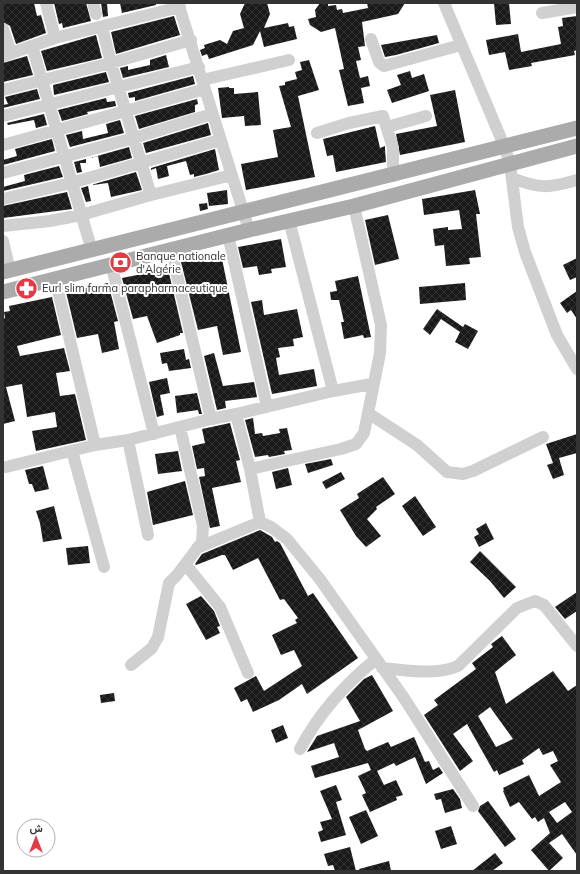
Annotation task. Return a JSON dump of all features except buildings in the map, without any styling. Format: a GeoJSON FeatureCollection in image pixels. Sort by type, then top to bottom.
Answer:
{"type":"FeatureCollection","features":[{"type":"Feature","properties":{"kind":"main road"},"geometry":{"type":"LineString","coordinates":[[7,271],[505,148],[577,128]]}},
{"type":"Feature","properties":{"kind":"main road"},"geometry":{"type":"LineString","coordinates":[[3,292],[290,220],[511,171],[577,146]]}},
{"type":"Feature","properties":{"kind":"street"},"geometry":{"type":"LineString","coordinates":[[46,3],[55,38]]}},
{"type":"Feature","properties":{"kind":"street"},"geometry":{"type":"LineString","coordinates":[[444,3],[505,148],[511,171],[518,227],[525,252],[557,335],[577,369]]}},
{"type":"Feature","properties":{"kind":"street"},"geometry":{"type":"LineString","coordinates":[[3,29],[7,54],[55,38],[102,27],[179,5],[200,66],[212,114],[249,230]]}},
{"type":"Feature","properties":{"kind":"street"},"geometry":{"type":"LineString","coordinates":[[542,13],[577,7]]}},
{"type":"Feature","properties":{"kind":"street"},"geometry":{"type":"LineString","coordinates":[[102,27],[111,63],[151,195]]}},
{"type":"Feature","properties":{"kind":"street"},"geometry":{"type":"LineString","coordinates":[[371,39],[379,62],[384,66],[461,45]]}},
{"type":"Feature","properties":{"kind":"street"},"geometry":{"type":"LineString","coordinates":[[3,90],[111,63],[191,40]]}},
{"type":"Feature","properties":{"kind":"street"},"geometry":{"type":"LineString","coordinates":[[32,46],[92,251]]}},
{"type":"Feature","properties":{"kind":"street"},"geometry":{"type":"LineString","coordinates":[[3,145],[127,112],[204,84],[290,60]]}},
{"type":"Feature","properties":{"kind":"street"},"geometry":{"type":"LineString","coordinates":[[3,116],[49,103],[119,88],[200,66]]}},
{"type":"Feature","properties":{"kind":"street"},"geometry":{"type":"LineString","coordinates":[[3,173],[134,138],[212,114]]}},
{"type":"Feature","properties":{"kind":"street"},"geometry":{"type":"LineString","coordinates":[[317,133],[381,115],[384,117],[392,148],[393,176]]}},
{"type":"Feature","properties":{"kind":"street"},"geometry":{"type":"LineString","coordinates":[[387,127],[426,116]]}},
{"type":"Feature","properties":{"kind":"street"},"geometry":{"type":"LineString","coordinates":[[3,200],[71,183],[220,140]]}},
{"type":"Feature","properties":{"kind":"street"},"geometry":{"type":"LineString","coordinates":[[511,171],[533,186],[546,187],[577,180]]}},
{"type":"Feature","properties":{"kind":"street"},"geometry":{"type":"LineString","coordinates":[[3,226],[50,222],[232,175]]}},
{"type":"Feature","properties":{"kind":"street"},"geometry":{"type":"LineString","coordinates":[[250,469],[356,444],[364,433],[372,384],[380,353],[381,325],[354,206]]}},
{"type":"Feature","properties":{"kind":"street"},"geometry":{"type":"LineString","coordinates":[[290,220],[333,391]]}},
{"type":"Feature","properties":{"kind":"street"},"geometry":{"type":"LineString","coordinates":[[228,236],[267,407]]}},
{"type":"Feature","properties":{"kind":"street"},"geometry":{"type":"LineString","coordinates":[[3,241],[7,271]]}},
{"type":"Feature","properties":{"kind":"street"},"geometry":{"type":"LineString","coordinates":[[170,250],[211,419]]}},
{"type":"Feature","properties":{"kind":"street"},"geometry":{"type":"LineString","coordinates":[[110,264],[154,434]]}},
{"type":"Feature","properties":{"kind":"street"},"geometry":{"type":"LineString","coordinates":[[55,278],[95,445]]}},
{"type":"Feature","properties":{"kind":"street"},"geometry":{"type":"LineString","coordinates":[[6,467],[72,450],[128,440],[333,391],[372,384]]}},
{"type":"Feature","properties":{"kind":"street"},"geometry":{"type":"LineString","coordinates":[[368,413],[416,445],[441,468],[450,474],[463,474],[473,471],[543,437]]}},
{"type":"Feature","properties":{"kind":"street"},"geometry":{"type":"LineString","coordinates":[[236,414],[250,469],[260,522]]}},
{"type":"Feature","properties":{"kind":"street"},"geometry":{"type":"LineString","coordinates":[[131,665],[152,648],[158,637],[169,583],[186,565],[202,542],[203,526],[180,427]]}},
{"type":"Feature","properties":{"kind":"street"},"geometry":{"type":"LineString","coordinates":[[128,440],[148,535]]}},
{"type":"Feature","properties":{"kind":"street"},"geometry":{"type":"LineString","coordinates":[[72,450],[104,568]]}},
{"type":"Feature","properties":{"kind":"street"},"geometry":{"type":"LineString","coordinates":[[197,548],[260,522],[271,527],[287,539],[319,578],[379,663],[437,748],[473,806]]}},
{"type":"Feature","properties":{"kind":"street"},"geometry":{"type":"LineString","coordinates":[[186,565],[220,608],[248,673]]}},
{"type":"Feature","properties":{"kind":"street"},"geometry":{"type":"LineString","coordinates":[[300,749],[314,724],[349,681],[379,663],[436,672],[447,671],[458,666],[517,608],[535,601],[544,605],[577,646]]}},
{"type":"Feature","properties":{"kind":"place","name":"Banque nationale d'Algérie"},"geometry":{"type":"Point","coordinates":[120,262]}},
{"type":"Feature","properties":{"kind":"place","name":"Eurl slim farma parapharmaceutique"},"geometry":{"type":"Point","coordinates":[26,288]}}]}
